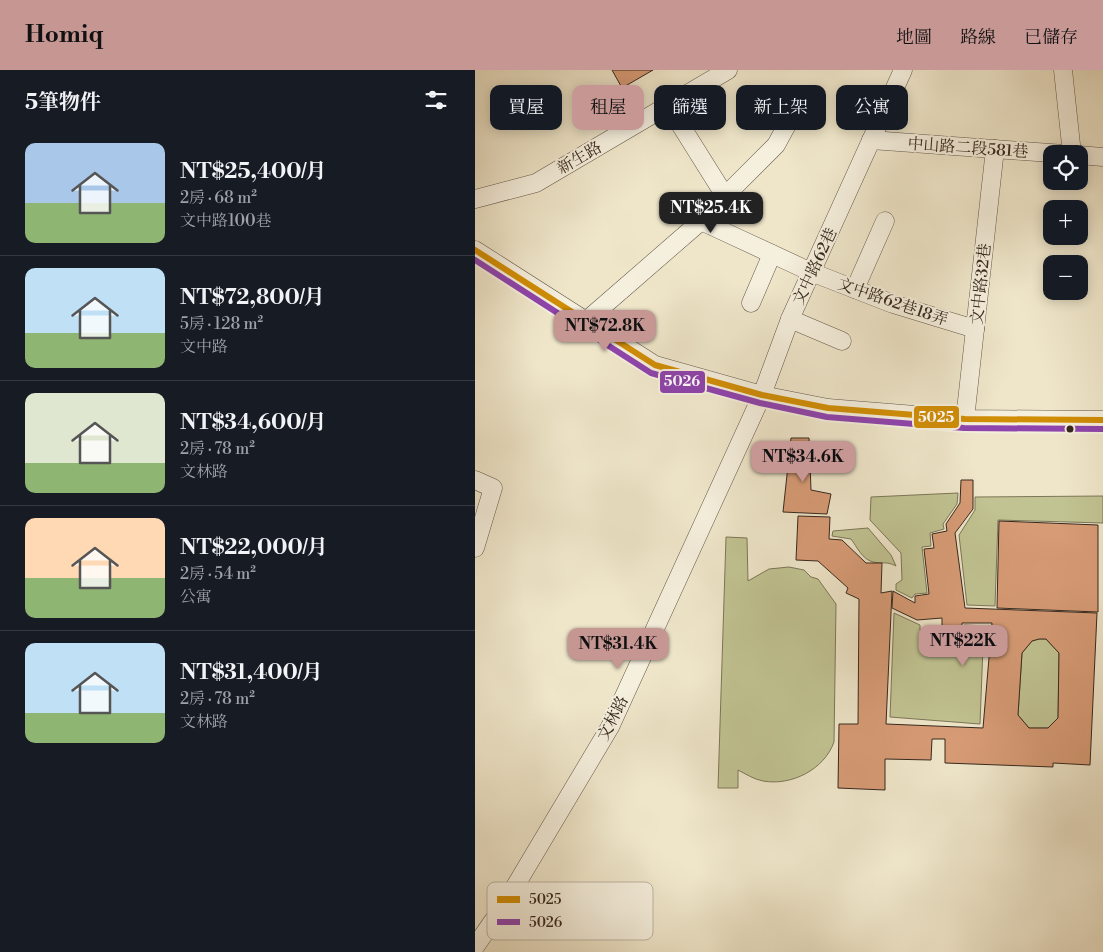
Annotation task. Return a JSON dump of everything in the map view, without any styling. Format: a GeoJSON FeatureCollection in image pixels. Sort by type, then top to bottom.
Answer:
{"type":"FeatureCollection","features":[{"type":"Feature","properties":{"kind":"street","name":"新生路"},"geometry":{"type":"LineString","coordinates":[[702,85],[728,70]]}},
{"type":"Feature","properties":{"kind":"street","name":"文中路62巷"},"geometry":{"type":"LineString","coordinates":[[762,395],[789,319],[903,70]]}},
{"type":"Feature","properties":{"kind":"street"},"geometry":{"type":"LineString","coordinates":[[1063,70],[1071,145]]}},
{"type":"Feature","properties":{"kind":"street","name":"新生路"},"geometry":{"type":"LineString","coordinates":[[475,199],[535,183],[654,113]]}},
{"type":"Feature","properties":{"kind":"street"},"geometry":{"type":"LineString","coordinates":[[684,130],[725,196]]}},
{"type":"Feature","properties":{"kind":"street"},"geometry":{"type":"LineString","coordinates":[[585,321],[701,220],[776,144],[784,130]]}},
{"type":"Feature","properties":{"kind":"street","name":"中山路二段581巷"},"geometry":{"type":"LineString","coordinates":[[871,140],[1043,152]]}},
{"type":"Feature","properties":{"kind":"street","name":"文中路32巷"},"geometry":{"type":"LineString","coordinates":[[965,419],[995,149]]}},
{"type":"Feature","properties":{"kind":"street"},"geometry":{"type":"LineString","coordinates":[[1088,155],[1103,156]]}},
{"type":"Feature","properties":{"kind":"street","name":"文中路62巷18弄"},"geometry":{"type":"LineString","coordinates":[[701,220],[811,272],[893,304],[975,329]]}},
{"type":"Feature","properties":{"kind":"street"},"geometry":{"type":"LineString","coordinates":[[855,289],[885,221]]}},
{"type":"Feature","properties":{"kind":"street"},"geometry":{"type":"LineString","coordinates":[[475,250],[655,365],[762,395],[828,408],[965,419],[1103,420]]}},
{"type":"Feature","properties":{"kind":"street"},"geometry":{"type":"LineString","coordinates":[[751,303],[772,254]]}},
{"type":"Feature","properties":{"kind":"street"},"geometry":{"type":"LineString","coordinates":[[789,319],[842,340]]}},
{"type":"Feature","properties":{"kind":"street","name":"文林路"},"geometry":{"type":"LineString","coordinates":[[518,882],[610,727],[762,395]]}},
{"type":"Feature","properties":{"kind":"street"},"geometry":{"type":"LineString","coordinates":[[475,480],[493,488],[475,548]]}},
{"type":"Feature","properties":{"kind":"street","name":"文林路"},"geometry":{"type":"LineString","coordinates":[[475,947],[487,930]]}},
{"type":"Feature","properties":{"kind":"green space"},"geometry":{"type":"Polygon","coordinates":[[[958,493],[957,504],[943,524],[944,529],[930,533],[931,546],[922,547],[927,593],[915,594],[912,598],[896,590],[896,584],[902,580],[901,553],[870,520],[871,497],[958,493]]]}},
{"type":"Feature","properties":{"kind":"green space"},"geometry":{"type":"Polygon","coordinates":[[[1103,496],[1103,523],[998,520],[995,606],[967,605],[959,535],[975,510],[975,497],[1103,496]]]}},
{"type":"Feature","properties":{"kind":"green space"},"geometry":{"type":"Polygon","coordinates":[[[868,528],[891,555],[896,566],[873,562],[860,552],[851,539],[832,536],[833,531],[868,528]]]}},
{"type":"Feature","properties":{"kind":"green space"},"geometry":{"type":"Polygon","coordinates":[[[726,537],[747,538],[748,581],[769,569],[789,567],[804,570],[811,577],[818,579],[836,604],[834,742],[829,752],[815,768],[805,774],[785,781],[763,781],[738,770],[738,788],[718,788],[726,537]]]}},
{"type":"Feature","properties":{"kind":"green space"},"geometry":{"type":"Polygon","coordinates":[[[894,613],[920,625],[920,630],[939,632],[940,635],[964,635],[964,625],[989,626],[988,646],[983,646],[980,724],[890,717],[894,613]]]}},
{"type":"Feature","properties":{"kind":"green space"},"geometry":{"type":"Polygon","coordinates":[[[1046,639],[1059,653],[1058,718],[1048,728],[1029,728],[1018,715],[1022,653],[1032,641],[1046,639]]]}},
{"type":"Feature","properties":{"kind":"building"},"geometry":{"type":"Polygon","coordinates":[[[612,70],[653,70],[627,85],[620,85],[612,70]]]}},
{"type":"Feature","properties":{"kind":"building"},"geometry":{"type":"Polygon","coordinates":[[[791,438],[809,438],[811,490],[831,494],[827,514],[783,512],[791,438]]]}},
{"type":"Feature","properties":{"kind":"building"},"geometry":{"type":"Polygon","coordinates":[[[961,480],[973,480],[973,509],[955,533],[965,608],[1097,613],[1090,765],[1053,763],[1053,767],[945,763],[945,739],[932,739],[931,760],[885,759],[885,790],[838,788],[839,724],[858,724],[859,599],[846,593],[848,588],[818,561],[796,560],[798,516],[830,517],[829,539],[842,540],[866,563],[882,563],[881,593],[892,591],[886,724],[983,728],[992,623],[962,623],[962,633],[942,634],[942,618],[917,620],[892,608],[893,591],[915,603],[915,596],[929,594],[924,549],[934,548],[932,534],[947,531],[946,524],[960,503],[961,480]],[[1046,639],[1032,641],[1022,653],[1018,715],[1029,728],[1048,728],[1058,718],[1059,653],[1046,639]]]}},
{"type":"Feature","properties":{"kind":"building"},"geometry":{"type":"Polygon","coordinates":[[[999,521],[1098,525],[1098,612],[997,608],[999,521]]]}},
{"type":"Feature","properties":{"kind":"transit line","name":"5025"},"geometry":{"type":"LineString","coordinates":[[475,250],[655,365],[762,395],[828,408],[965,419],[1103,420]]}},
{"type":"Feature","properties":{"kind":"transit line","name":"5026"},"geometry":{"type":"LineString","coordinates":[[475,260],[651,373],[760,403],[827,417],[964,428],[1103,429]]}}]}
